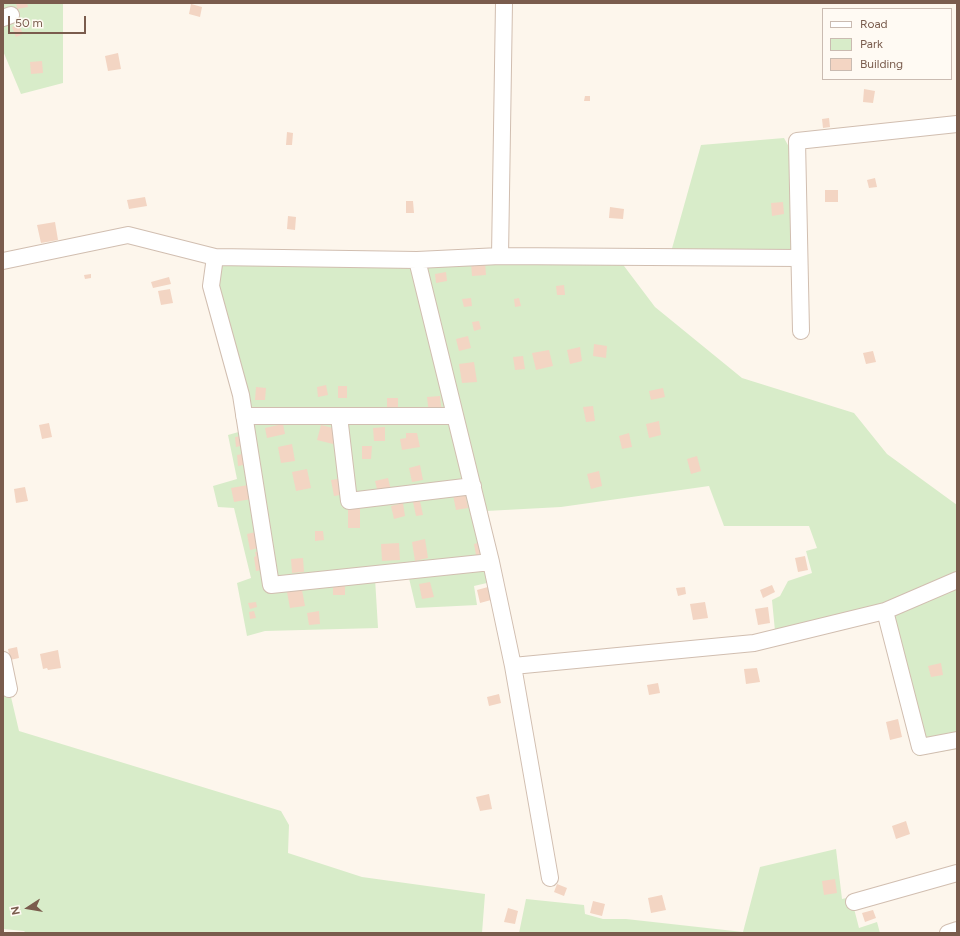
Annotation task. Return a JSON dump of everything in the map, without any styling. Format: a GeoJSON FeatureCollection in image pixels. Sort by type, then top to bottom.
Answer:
{"type":"FeatureCollection","features":[{"type":"Feature","properties":{"kind":"street"},"geometry":{"type":"LineString","coordinates":[[500,256],[504,3]]}},
{"type":"Feature","properties":{"kind":"street"},"geometry":{"type":"LineString","coordinates":[[801,332],[797,141],[957,124]]}},
{"type":"Feature","properties":{"kind":"street"},"geometry":{"type":"LineString","coordinates":[[3,261],[128,235],[215,257],[417,260],[500,256],[799,258]]}},
{"type":"Feature","properties":{"kind":"street"},"geometry":{"type":"LineString","coordinates":[[215,257],[211,286],[241,395],[271,585],[492,562]]}},
{"type":"Feature","properties":{"kind":"street"},"geometry":{"type":"LineString","coordinates":[[417,260],[492,562],[513,666],[550,878]]}},
{"type":"Feature","properties":{"kind":"street"},"geometry":{"type":"LineString","coordinates":[[244,416],[455,416]]}},
{"type":"Feature","properties":{"kind":"street"},"geometry":{"type":"LineString","coordinates":[[339,416],[349,501],[473,486]]}},
{"type":"Feature","properties":{"kind":"street"},"geometry":{"type":"LineString","coordinates":[[513,666],[754,643],[886,611],[957,580]]}},
{"type":"Feature","properties":{"kind":"street"},"geometry":{"type":"LineString","coordinates":[[886,611],[920,747],[957,740]]}},
{"type":"Feature","properties":{"kind":"street"},"geometry":{"type":"LineString","coordinates":[[3,660],[9,689]]}},
{"type":"Feature","properties":{"kind":"street"},"geometry":{"type":"LineString","coordinates":[[854,902],[957,873]]}},
{"type":"Feature","properties":{"kind":"street"},"geometry":{"type":"LineString","coordinates":[[948,933],[957,930]]}},
{"type":"Feature","properties":{"kind":"green space"},"geometry":{"type":"Polygon","coordinates":[[[3,3],[63,3],[63,83],[21,94],[3,51],[3,3]]]}},
{"type":"Feature","properties":{"kind":"green space"},"geometry":{"type":"Polygon","coordinates":[[[784,138],[789,147],[794,243],[789,252],[671,252],[701,145],[784,138]]]}},
{"type":"Feature","properties":{"kind":"green space"},"geometry":{"type":"Polygon","coordinates":[[[208,259],[412,265],[491,582],[474,586],[477,605],[416,608],[408,574],[375,578],[378,628],[265,631],[247,636],[237,583],[251,578],[234,508],[218,507],[213,486],[237,479],[228,435],[242,431],[208,259]]]}},
{"type":"Feature","properties":{"kind":"green space"},"geometry":{"type":"Polygon","coordinates":[[[621,262],[655,307],[742,378],[854,413],[887,454],[957,505],[957,575],[883,606],[775,631],[772,600],[780,596],[788,581],[812,573],[806,551],[817,548],[809,526],[724,526],[709,486],[561,507],[486,511],[425,265],[621,262]]]}},
{"type":"Feature","properties":{"kind":"green space"},"geometry":{"type":"Polygon","coordinates":[[[957,583],[957,749],[917,756],[880,616],[957,583]]]}},
{"type":"Feature","properties":{"kind":"green space"},"geometry":{"type":"Polygon","coordinates":[[[3,663],[19,731],[281,811],[289,825],[288,853],[362,877],[485,894],[482,933],[26,933],[24,931],[3,929],[3,663]]]}},
{"type":"Feature","properties":{"kind":"green space"},"geometry":{"type":"Polygon","coordinates":[[[836,849],[842,899],[851,897],[859,928],[877,922],[880,933],[519,933],[526,899],[584,905],[585,914],[603,919],[626,919],[743,932],[760,867],[836,849]]]}},
{"type":"Feature","properties":{"kind":"building"},"geometry":{"type":"Polygon","coordinates":[[[16,3],[27,3],[28,7],[17,9],[16,3]]]}},
{"type":"Feature","properties":{"kind":"building"},"geometry":{"type":"Polygon","coordinates":[[[191,4],[202,7],[200,17],[189,14],[191,4]]]}},
{"type":"Feature","properties":{"kind":"building"},"geometry":{"type":"Polygon","coordinates":[[[19,25],[23,34],[16,37],[12,27],[19,25]]]}},
{"type":"Feature","properties":{"kind":"building"},"geometry":{"type":"Polygon","coordinates":[[[118,53],[121,69],[108,71],[105,56],[118,53]]]}},
{"type":"Feature","properties":{"kind":"building"},"geometry":{"type":"Polygon","coordinates":[[[42,61],[43,73],[31,74],[30,62],[42,61]]]}},
{"type":"Feature","properties":{"kind":"building"},"geometry":{"type":"Polygon","coordinates":[[[864,89],[875,91],[873,103],[863,102],[864,89]]]}},
{"type":"Feature","properties":{"kind":"building"},"geometry":{"type":"Polygon","coordinates":[[[585,96],[590,96],[590,101],[584,101],[585,96]]]}},
{"type":"Feature","properties":{"kind":"building"},"geometry":{"type":"Polygon","coordinates":[[[829,118],[830,127],[823,128],[822,119],[829,118]]]}},
{"type":"Feature","properties":{"kind":"building"},"geometry":{"type":"Polygon","coordinates":[[[287,132],[293,133],[292,145],[286,145],[287,132]]]}},
{"type":"Feature","properties":{"kind":"building"},"geometry":{"type":"Polygon","coordinates":[[[875,178],[877,187],[869,188],[867,180],[875,178]]]}},
{"type":"Feature","properties":{"kind":"building"},"geometry":{"type":"Polygon","coordinates":[[[825,190],[838,190],[838,202],[825,202],[825,190]]]}},
{"type":"Feature","properties":{"kind":"building"},"geometry":{"type":"Polygon","coordinates":[[[145,197],[147,206],[129,209],[127,200],[145,197]]]}},
{"type":"Feature","properties":{"kind":"building"},"geometry":{"type":"Polygon","coordinates":[[[406,201],[413,201],[414,213],[406,213],[406,201]]]}},
{"type":"Feature","properties":{"kind":"building"},"geometry":{"type":"Polygon","coordinates":[[[783,202],[784,214],[772,216],[771,203],[783,202]]]}},
{"type":"Feature","properties":{"kind":"building"},"geometry":{"type":"Polygon","coordinates":[[[610,207],[624,209],[623,219],[609,218],[610,207]]]}},
{"type":"Feature","properties":{"kind":"building"},"geometry":{"type":"Polygon","coordinates":[[[288,216],[296,217],[295,230],[287,229],[288,216]]]}},
{"type":"Feature","properties":{"kind":"building"},"geometry":{"type":"Polygon","coordinates":[[[55,222],[58,240],[41,243],[37,225],[55,222]]]}},
{"type":"Feature","properties":{"kind":"building"},"geometry":{"type":"Polygon","coordinates":[[[485,262],[486,275],[472,276],[471,263],[485,262]]]}},
{"type":"Feature","properties":{"kind":"building"},"geometry":{"type":"Polygon","coordinates":[[[446,272],[447,281],[436,283],[435,274],[446,272]]]}},
{"type":"Feature","properties":{"kind":"building"},"geometry":{"type":"Polygon","coordinates":[[[91,274],[91,278],[85,279],[84,275],[91,274]]]}},
{"type":"Feature","properties":{"kind":"building"},"geometry":{"type":"Polygon","coordinates":[[[169,277],[171,284],[153,288],[151,282],[169,277]]]}},
{"type":"Feature","properties":{"kind":"building"},"geometry":{"type":"Polygon","coordinates":[[[564,285],[565,295],[557,295],[556,286],[564,285]]]}},
{"type":"Feature","properties":{"kind":"building"},"geometry":{"type":"Polygon","coordinates":[[[170,289],[173,303],[161,305],[158,291],[170,289]]]}},
{"type":"Feature","properties":{"kind":"building"},"geometry":{"type":"Polygon","coordinates":[[[471,298],[472,306],[464,307],[462,299],[471,298]]]}},
{"type":"Feature","properties":{"kind":"building"},"geometry":{"type":"Polygon","coordinates":[[[519,298],[521,306],[515,307],[514,299],[519,298]]]}},
{"type":"Feature","properties":{"kind":"building"},"geometry":{"type":"Polygon","coordinates":[[[479,321],[481,329],[474,331],[472,322],[479,321]]]}},
{"type":"Feature","properties":{"kind":"building"},"geometry":{"type":"Polygon","coordinates":[[[468,336],[471,348],[459,351],[456,339],[468,336]]]}},
{"type":"Feature","properties":{"kind":"building"},"geometry":{"type":"Polygon","coordinates":[[[594,344],[607,346],[606,358],[593,356],[594,344]]]}},
{"type":"Feature","properties":{"kind":"building"},"geometry":{"type":"Polygon","coordinates":[[[580,347],[582,361],[570,364],[567,350],[580,347]]]}},
{"type":"Feature","properties":{"kind":"building"},"geometry":{"type":"Polygon","coordinates":[[[549,350],[553,366],[536,370],[532,353],[549,350]]]}},
{"type":"Feature","properties":{"kind":"building"},"geometry":{"type":"Polygon","coordinates":[[[873,351],[876,362],[866,364],[863,353],[873,351]]]}},
{"type":"Feature","properties":{"kind":"building"},"geometry":{"type":"Polygon","coordinates":[[[523,356],[525,369],[515,370],[513,357],[523,356]]]}},
{"type":"Feature","properties":{"kind":"building"},"geometry":{"type":"Polygon","coordinates":[[[474,362],[477,382],[462,383],[459,364],[474,362]]]}},
{"type":"Feature","properties":{"kind":"building"},"geometry":{"type":"Polygon","coordinates":[[[326,385],[328,395],[318,397],[317,387],[326,385]]]}},
{"type":"Feature","properties":{"kind":"building"},"geometry":{"type":"Polygon","coordinates":[[[338,386],[347,386],[347,398],[338,398],[338,386]]]}},
{"type":"Feature","properties":{"kind":"building"},"geometry":{"type":"Polygon","coordinates":[[[256,387],[266,388],[265,400],[255,400],[256,387]]]}},
{"type":"Feature","properties":{"kind":"building"},"geometry":{"type":"Polygon","coordinates":[[[663,388],[665,397],[651,400],[649,391],[663,388]]]}},
{"type":"Feature","properties":{"kind":"building"},"geometry":{"type":"Polygon","coordinates":[[[440,396],[442,413],[429,414],[427,397],[440,396]]]}},
{"type":"Feature","properties":{"kind":"building"},"geometry":{"type":"Polygon","coordinates":[[[387,398],[398,398],[398,410],[387,410],[387,398]]]}},
{"type":"Feature","properties":{"kind":"building"},"geometry":{"type":"Polygon","coordinates":[[[593,406],[595,421],[586,422],[583,407],[593,406]]]}},
{"type":"Feature","properties":{"kind":"building"},"geometry":{"type":"Polygon","coordinates":[[[659,421],[661,435],[649,438],[646,424],[659,421]]]}},
{"type":"Feature","properties":{"kind":"building"},"geometry":{"type":"Polygon","coordinates":[[[49,423],[52,437],[42,439],[39,425],[49,423]]]}},
{"type":"Feature","properties":{"kind":"building"},"geometry":{"type":"Polygon","coordinates":[[[283,424],[285,434],[267,438],[265,428],[283,424]]]}},
{"type":"Feature","properties":{"kind":"building"},"geometry":{"type":"Polygon","coordinates":[[[321,425],[337,429],[333,444],[317,440],[321,425]]]}},
{"type":"Feature","properties":{"kind":"building"},"geometry":{"type":"Polygon","coordinates":[[[385,427],[385,441],[374,441],[373,428],[385,427]]]}},
{"type":"Feature","properties":{"kind":"building"},"geometry":{"type":"Polygon","coordinates":[[[406,433],[417,433],[420,447],[402,450],[400,439],[406,438],[406,433]]]}},
{"type":"Feature","properties":{"kind":"building"},"geometry":{"type":"Polygon","coordinates":[[[629,433],[632,447],[622,449],[619,436],[629,433]]]}},
{"type":"Feature","properties":{"kind":"building"},"geometry":{"type":"Polygon","coordinates":[[[243,436],[245,445],[236,447],[235,437],[243,436]]]}},
{"type":"Feature","properties":{"kind":"building"},"geometry":{"type":"Polygon","coordinates":[[[292,444],[295,461],[281,463],[278,447],[292,444]]]}},
{"type":"Feature","properties":{"kind":"building"},"geometry":{"type":"Polygon","coordinates":[[[362,446],[372,446],[371,459],[362,459],[362,446]]]}},
{"type":"Feature","properties":{"kind":"building"},"geometry":{"type":"Polygon","coordinates":[[[247,453],[249,464],[238,466],[237,455],[247,453]]]}},
{"type":"Feature","properties":{"kind":"building"},"geometry":{"type":"Polygon","coordinates":[[[697,456],[701,471],[691,474],[687,459],[697,456]]]}},
{"type":"Feature","properties":{"kind":"building"},"geometry":{"type":"Polygon","coordinates":[[[420,465],[423,480],[412,482],[409,468],[420,465]]]}},
{"type":"Feature","properties":{"kind":"building"},"geometry":{"type":"Polygon","coordinates":[[[307,469],[311,488],[296,491],[292,472],[307,469]]]}},
{"type":"Feature","properties":{"kind":"building"},"geometry":{"type":"Polygon","coordinates":[[[599,471],[602,486],[591,489],[587,474],[599,471]]]}},
{"type":"Feature","properties":{"kind":"building"},"geometry":{"type":"Polygon","coordinates":[[[344,478],[347,494],[334,496],[331,480],[344,478]]]}},
{"type":"Feature","properties":{"kind":"building"},"geometry":{"type":"Polygon","coordinates":[[[388,478],[391,490],[378,493],[375,481],[388,478]]]}},
{"type":"Feature","properties":{"kind":"building"},"geometry":{"type":"Polygon","coordinates":[[[248,485],[251,499],[234,502],[231,488],[248,485]]]}},
{"type":"Feature","properties":{"kind":"building"},"geometry":{"type":"Polygon","coordinates":[[[25,487],[28,501],[16,503],[14,489],[25,487]]]}},
{"type":"Feature","properties":{"kind":"building"},"geometry":{"type":"Polygon","coordinates":[[[465,493],[468,508],[456,510],[453,495],[465,493]]]}},
{"type":"Feature","properties":{"kind":"building"},"geometry":{"type":"Polygon","coordinates":[[[420,501],[423,515],[416,516],[413,502],[420,501]]]}},
{"type":"Feature","properties":{"kind":"building"},"geometry":{"type":"Polygon","coordinates":[[[403,503],[405,516],[394,519],[391,506],[403,503]]]}},
{"type":"Feature","properties":{"kind":"building"},"geometry":{"type":"Polygon","coordinates":[[[348,509],[360,509],[360,528],[348,528],[348,509]]]}},
{"type":"Feature","properties":{"kind":"building"},"geometry":{"type":"Polygon","coordinates":[[[260,531],[262,547],[250,550],[247,534],[260,531]]]}},
{"type":"Feature","properties":{"kind":"building"},"geometry":{"type":"Polygon","coordinates":[[[315,531],[323,531],[324,540],[315,541],[315,531]]]}},
{"type":"Feature","properties":{"kind":"building"},"geometry":{"type":"Polygon","coordinates":[[[425,539],[428,558],[415,561],[412,542],[425,539]]]}},
{"type":"Feature","properties":{"kind":"building"},"geometry":{"type":"Polygon","coordinates":[[[481,542],[484,554],[476,555],[474,544],[481,542]]]}},
{"type":"Feature","properties":{"kind":"building"},"geometry":{"type":"Polygon","coordinates":[[[399,543],[400,560],[382,561],[381,544],[399,543]]]}},
{"type":"Feature","properties":{"kind":"building"},"geometry":{"type":"Polygon","coordinates":[[[263,551],[267,569],[256,571],[254,557],[256,556],[255,552],[263,551]]]}},
{"type":"Feature","properties":{"kind":"building"},"geometry":{"type":"Polygon","coordinates":[[[805,556],[808,570],[798,572],[795,558],[805,556]]]}},
{"type":"Feature","properties":{"kind":"building"},"geometry":{"type":"Polygon","coordinates":[[[303,558],[304,572],[292,573],[291,559],[303,558]]]}},
{"type":"Feature","properties":{"kind":"building"},"geometry":{"type":"Polygon","coordinates":[[[430,582],[434,597],[422,599],[419,584],[430,582]]]}},
{"type":"Feature","properties":{"kind":"building"},"geometry":{"type":"Polygon","coordinates":[[[333,584],[345,584],[345,595],[333,595],[333,584]]]}},
{"type":"Feature","properties":{"kind":"building"},"geometry":{"type":"Polygon","coordinates":[[[772,585],[775,592],[763,598],[760,590],[772,585]]]}},
{"type":"Feature","properties":{"kind":"building"},"geometry":{"type":"Polygon","coordinates":[[[488,587],[491,600],[480,603],[477,590],[488,587]]]}},
{"type":"Feature","properties":{"kind":"building"},"geometry":{"type":"Polygon","coordinates":[[[685,587],[686,594],[678,596],[676,588],[685,587]]]}},
{"type":"Feature","properties":{"kind":"building"},"geometry":{"type":"Polygon","coordinates":[[[302,590],[305,606],[290,608],[287,592],[302,590]]]}},
{"type":"Feature","properties":{"kind":"building"},"geometry":{"type":"Polygon","coordinates":[[[256,602],[257,607],[250,609],[248,603],[256,602]]]}},
{"type":"Feature","properties":{"kind":"building"},"geometry":{"type":"Polygon","coordinates":[[[705,602],[708,618],[693,620],[690,604],[705,602]]]}},
{"type":"Feature","properties":{"kind":"building"},"geometry":{"type":"Polygon","coordinates":[[[768,607],[770,623],[758,625],[755,609],[768,607]]]}},
{"type":"Feature","properties":{"kind":"building"},"geometry":{"type":"Polygon","coordinates":[[[254,611],[256,618],[250,619],[249,612],[254,611]]]}},
{"type":"Feature","properties":{"kind":"building"},"geometry":{"type":"Polygon","coordinates":[[[319,611],[320,624],[309,625],[307,613],[319,611]]]}},
{"type":"Feature","properties":{"kind":"building"},"geometry":{"type":"Polygon","coordinates":[[[17,647],[19,658],[10,660],[8,649],[17,647]]]}},
{"type":"Feature","properties":{"kind":"building"},"geometry":{"type":"Polygon","coordinates":[[[58,650],[61,668],[48,670],[47,668],[43,669],[40,654],[58,650]]]}},
{"type":"Feature","properties":{"kind":"building"},"geometry":{"type":"Polygon","coordinates":[[[941,663],[943,675],[931,677],[928,666],[941,663]]]}},
{"type":"Feature","properties":{"kind":"building"},"geometry":{"type":"Polygon","coordinates":[[[757,668],[760,682],[746,684],[744,669],[757,668]]]}},
{"type":"Feature","properties":{"kind":"building"},"geometry":{"type":"Polygon","coordinates":[[[658,683],[660,693],[649,695],[647,685],[658,683]]]}},
{"type":"Feature","properties":{"kind":"building"},"geometry":{"type":"Polygon","coordinates":[[[499,694],[501,703],[489,706],[487,697],[499,694]]]}},
{"type":"Feature","properties":{"kind":"building"},"geometry":{"type":"Polygon","coordinates":[[[898,719],[902,737],[890,740],[886,722],[898,719]]]}},
{"type":"Feature","properties":{"kind":"building"},"geometry":{"type":"Polygon","coordinates":[[[489,794],[492,809],[480,811],[476,797],[489,794]]]}},
{"type":"Feature","properties":{"kind":"building"},"geometry":{"type":"Polygon","coordinates":[[[906,821],[910,834],[896,839],[892,826],[906,821]]]}},
{"type":"Feature","properties":{"kind":"building"},"geometry":{"type":"Polygon","coordinates":[[[835,879],[837,893],[824,895],[822,881],[835,879]]]}},
{"type":"Feature","properties":{"kind":"building"},"geometry":{"type":"Polygon","coordinates":[[[557,884],[567,888],[564,896],[554,892],[557,884]]]}},
{"type":"Feature","properties":{"kind":"building"},"geometry":{"type":"Polygon","coordinates":[[[662,895],[666,910],[651,913],[648,898],[662,895]]]}},
{"type":"Feature","properties":{"kind":"building"},"geometry":{"type":"Polygon","coordinates":[[[593,901],[605,904],[602,916],[590,913],[593,901]]]}},
{"type":"Feature","properties":{"kind":"building"},"geometry":{"type":"Polygon","coordinates":[[[508,908],[518,911],[515,924],[504,922],[508,908]]]}},
{"type":"Feature","properties":{"kind":"building"},"geometry":{"type":"Polygon","coordinates":[[[873,910],[876,918],[865,922],[862,913],[873,910]]]}}]}
